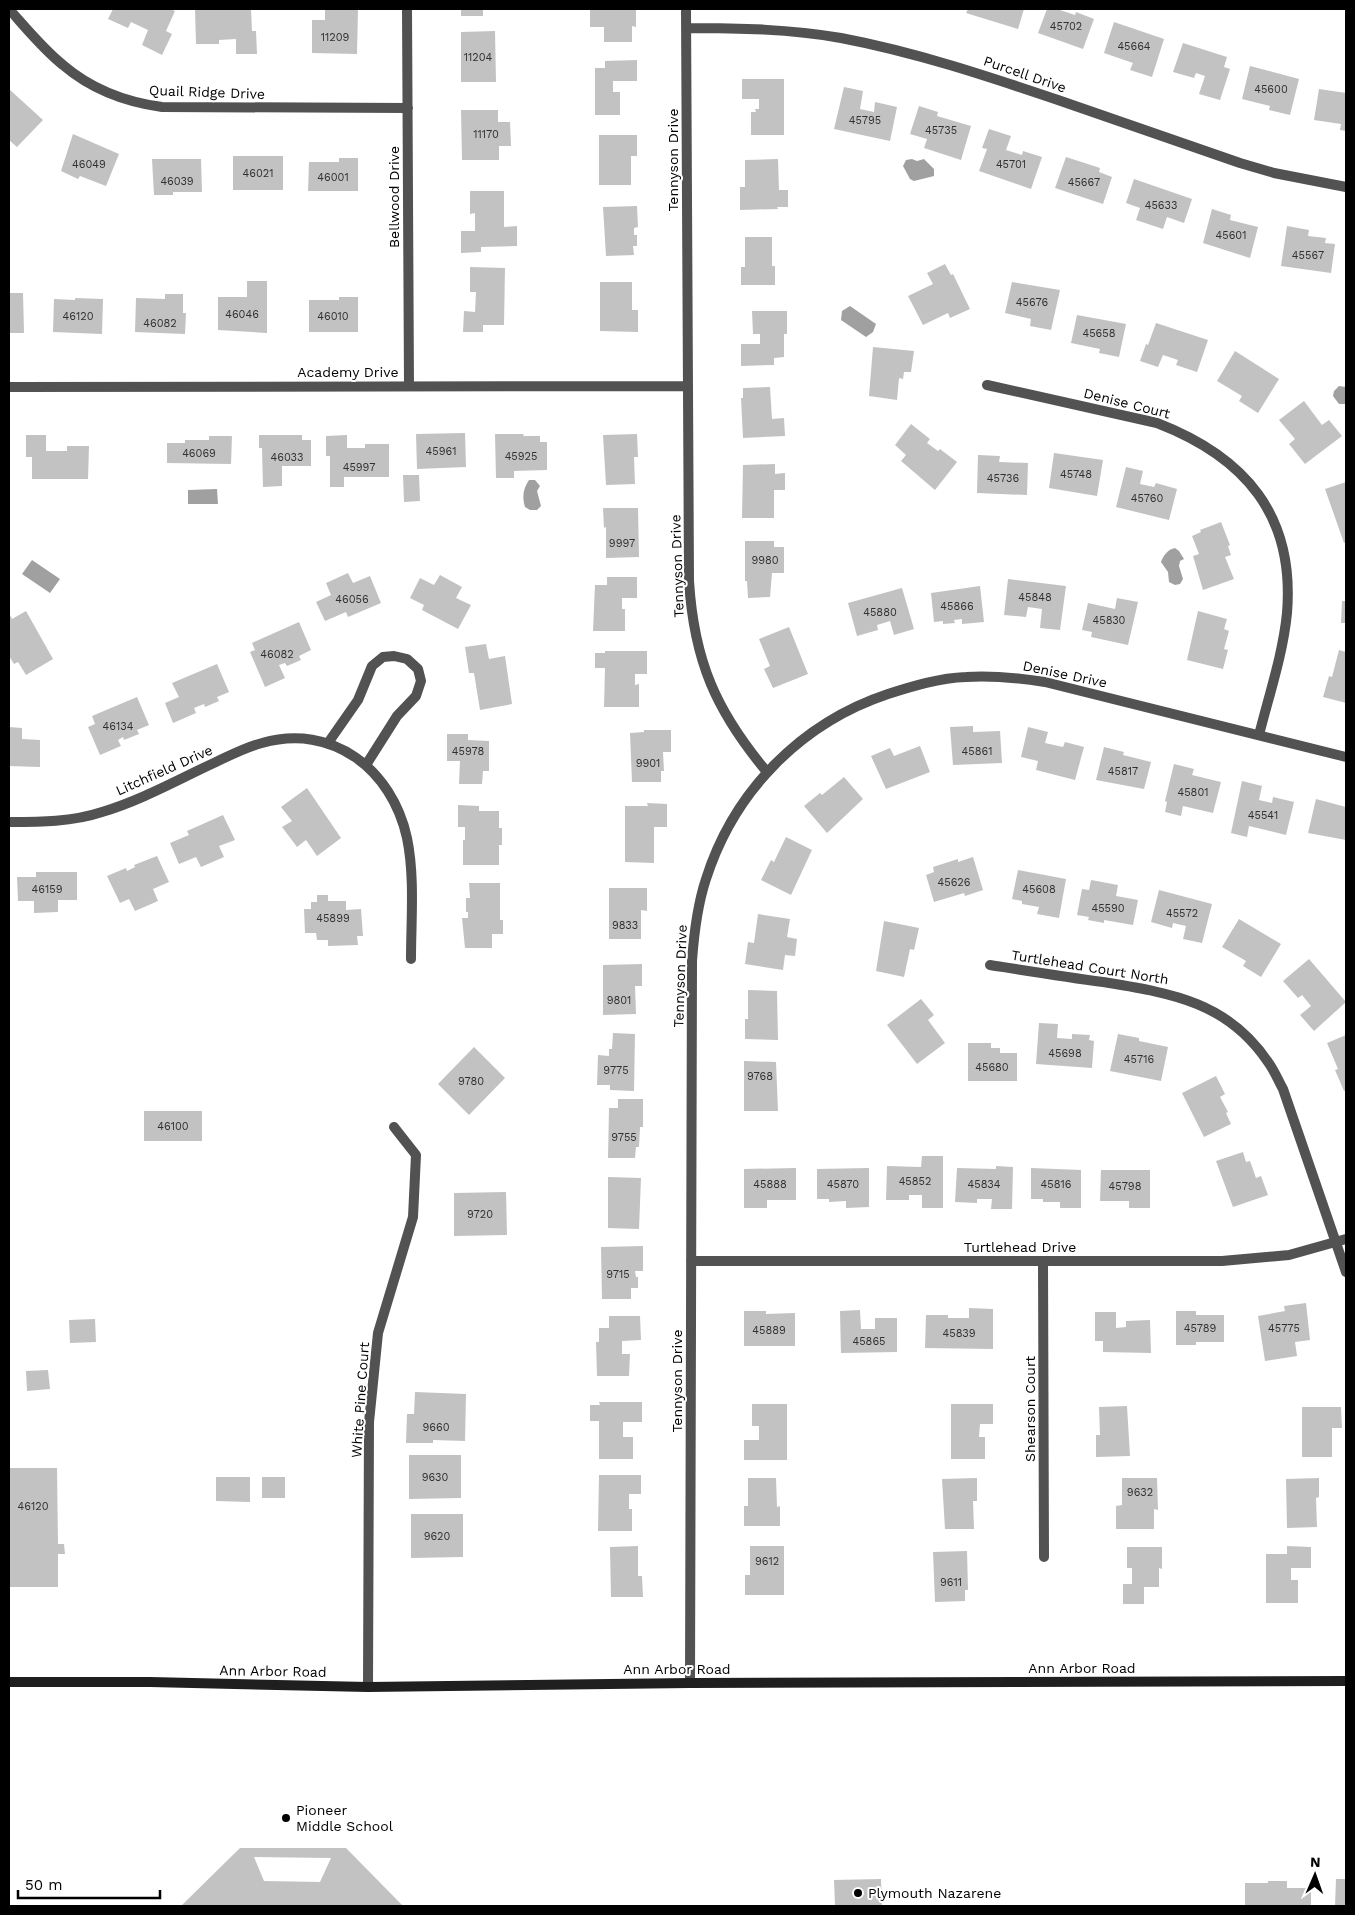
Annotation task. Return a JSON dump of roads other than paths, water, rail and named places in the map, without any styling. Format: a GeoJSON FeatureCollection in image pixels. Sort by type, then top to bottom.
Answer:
{"type":"FeatureCollection","features":[{"type":"Feature","properties":{"kind":"main road","name":"Ann Arbor Road"},"geometry":{"type":"LineString","coordinates":[[9,1682],[160,1682],[368,1687],[690,1683],[1346,1681]]}},
{"type":"Feature","properties":{"kind":"street","name":"Quail Ridge Drive"},"geometry":{"type":"LineString","coordinates":[[9,9],[69,70],[89,84],[106,92],[143,104],[162,107],[408,108]]}},
{"type":"Feature","properties":{"kind":"street","name":"Bellwood Drive"},"geometry":{"type":"LineString","coordinates":[[408,9],[408,386]]}},
{"type":"Feature","properties":{"kind":"street","name":"Tennyson Drive"},"geometry":{"type":"LineString","coordinates":[[686,9],[689,581],[694,632],[705,670],[721,707],[742,741],[767,772],[733,820],[718,846],[706,879],[695,923],[692,961],[690,1683]]}},
{"type":"Feature","properties":{"kind":"street","name":"Purcell Drive"},"geometry":{"type":"LineString","coordinates":[[686,28],[788,31],[840,38],[902,51],[971,70],[1249,166],[1283,175],[1346,187]]}},
{"type":"Feature","properties":{"kind":"street","name":"Denise Court"},"geometry":{"type":"LineString","coordinates":[[987,385],[1157,423],[1178,431],[1203,444],[1227,461],[1262,499],[1274,521],[1288,569],[1283,639],[1259,735]]}},
{"type":"Feature","properties":{"kind":"street","name":"Academy Drive"},"geometry":{"type":"LineString","coordinates":[[9,387],[688,386]]}},
{"type":"Feature","properties":{"kind":"street"},"geometry":{"type":"LineString","coordinates":[[328,743],[358,700],[372,666],[383,657],[394,656],[407,659],[418,669],[422,681],[416,696],[397,716],[366,764]]}},
{"type":"Feature","properties":{"kind":"street","name":"Denise Drive"},"geometry":{"type":"LineString","coordinates":[[767,772],[803,738],[848,710],[910,687],[965,677],[1005,677],[1045,682],[1346,757]]}},
{"type":"Feature","properties":{"kind":"street","name":"Litchfield Drive"},"geometry":{"type":"LineString","coordinates":[[9,822],[62,821],[102,812],[260,743],[292,738],[310,738],[328,743],[350,753],[366,764],[381,780],[402,821],[407,839],[411,868],[411,959]]}},
{"type":"Feature","properties":{"kind":"street","name":"Turtlehead Court North"},"geometry":{"type":"LineString","coordinates":[[990,965],[1161,991],[1202,1005],[1234,1025],[1268,1061],[1283,1088],[1341,1241],[1346,1272]]}},
{"type":"Feature","properties":{"kind":"street","name":"White Pine Court"},"geometry":{"type":"LineString","coordinates":[[368,1687],[369,1422],[378,1333],[413,1218],[416,1155],[394,1127]]}},
{"type":"Feature","properties":{"kind":"street","name":"Turtlehead Drive"},"geometry":{"type":"LineString","coordinates":[[691,1261],[1222,1261],[1289,1255],[1341,1241]]}},
{"type":"Feature","properties":{"kind":"street","name":"Shearson Court"},"geometry":{"type":"LineString","coordinates":[[1043,1261],[1044,1556]]}},
{"type":"Feature","properties":{"kind":"place","name":"Pioneer Middle School"},"geometry":{"type":"Point","coordinates":[286,1818]}},
{"type":"Feature","properties":{"kind":"place","name":"Plymouth Nazarene"},"geometry":{"type":"Point","coordinates":[858,1893]}}]}
